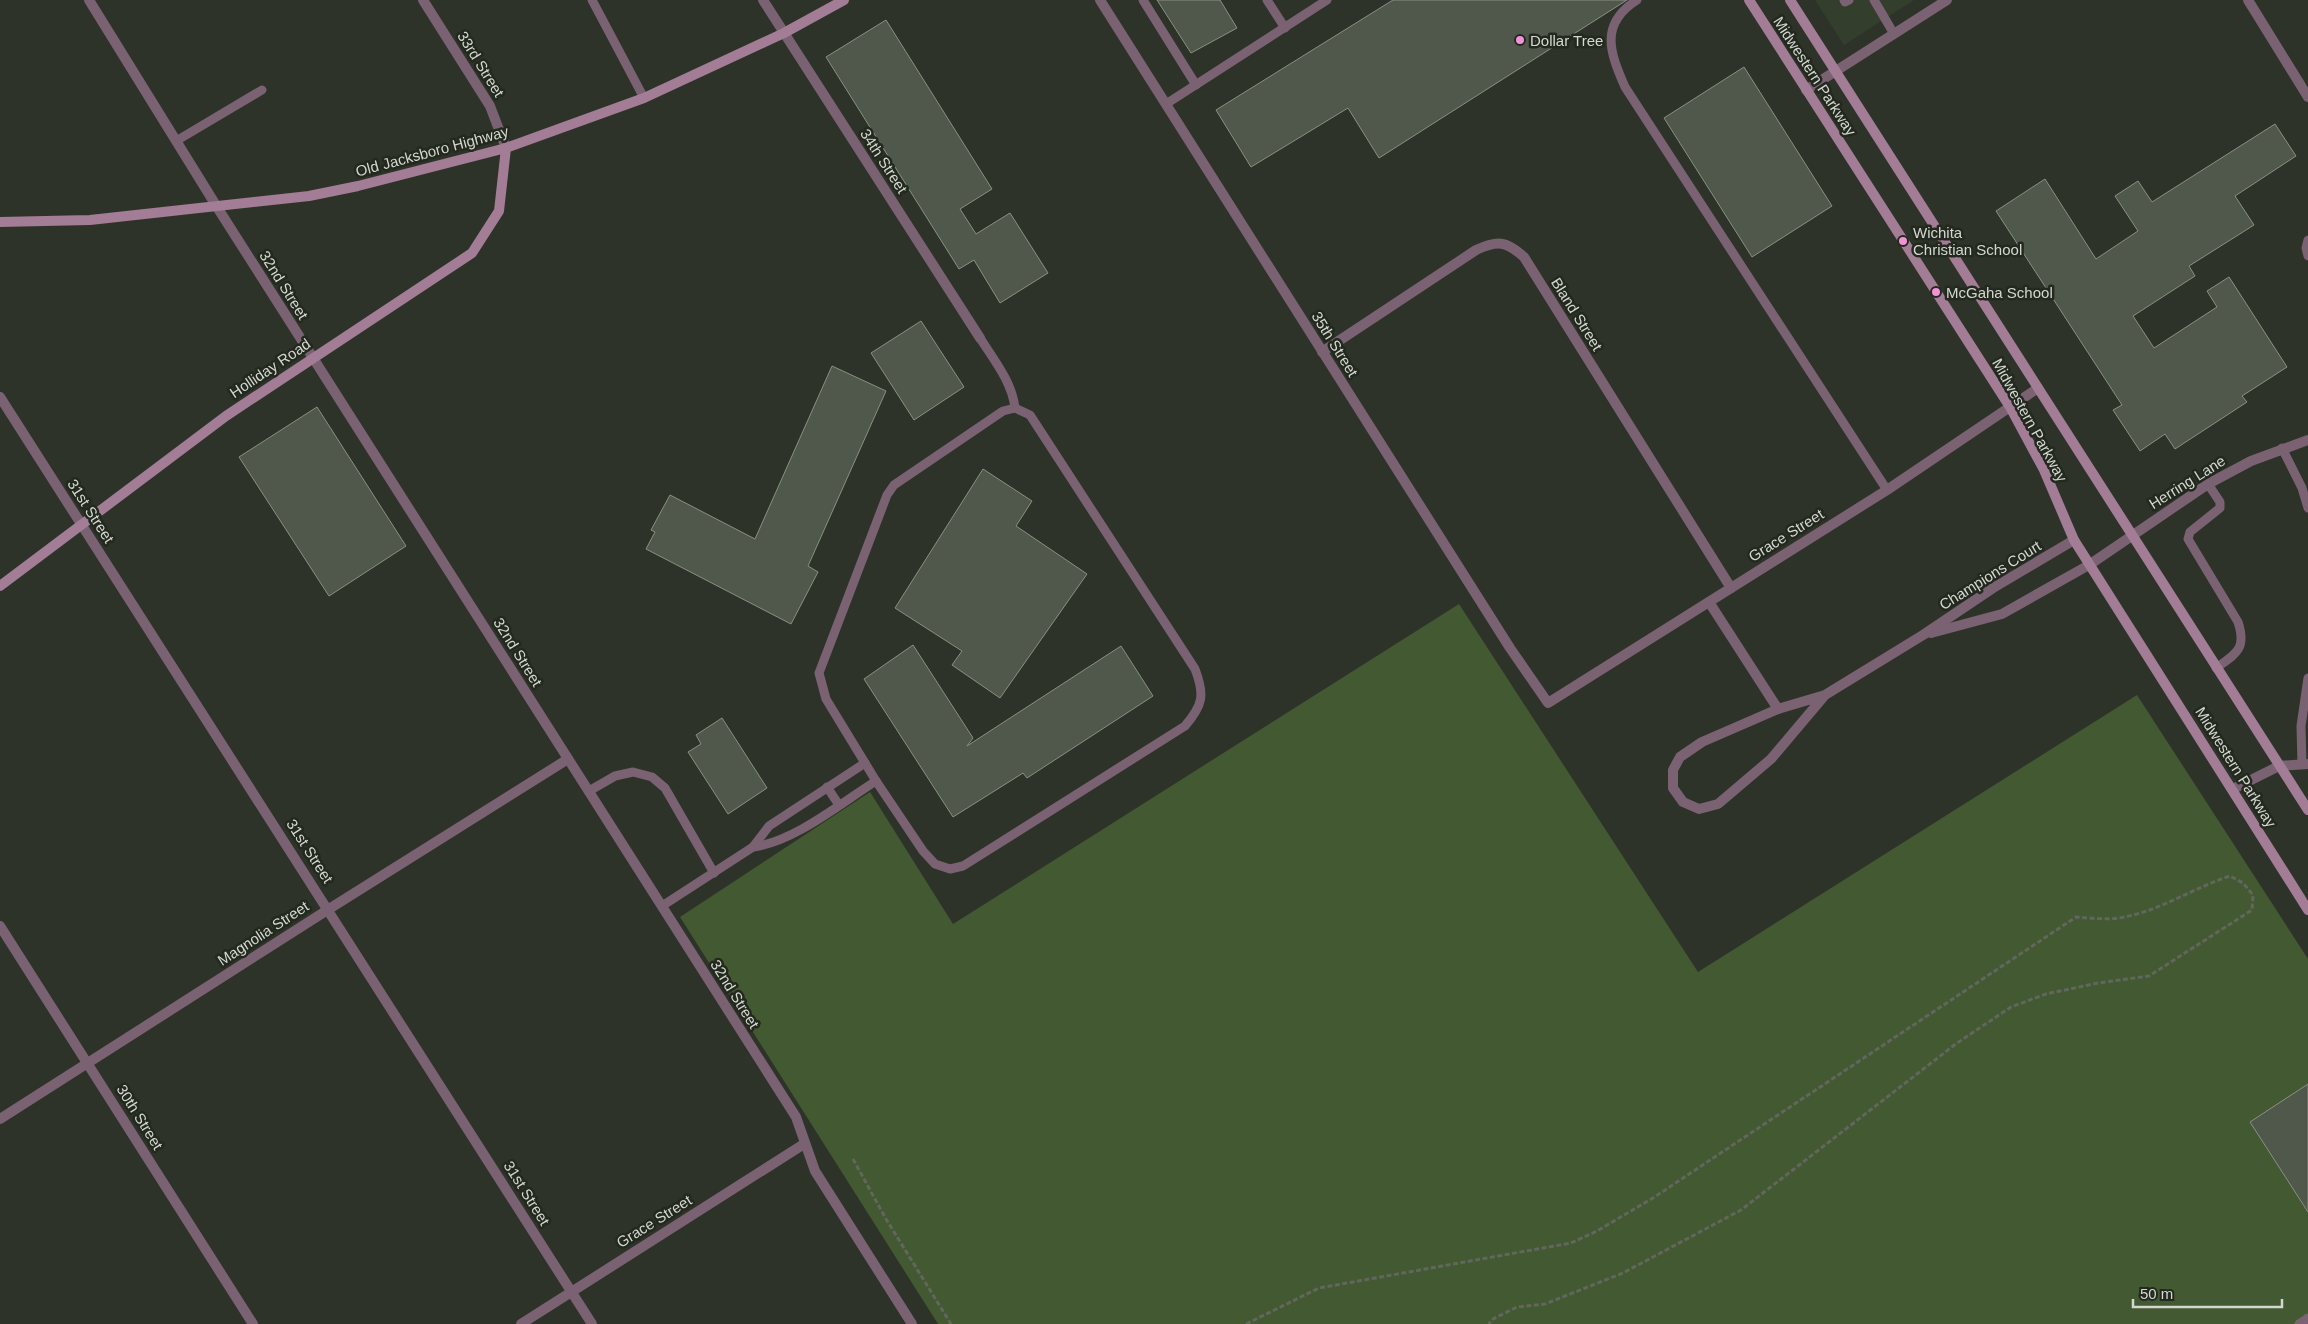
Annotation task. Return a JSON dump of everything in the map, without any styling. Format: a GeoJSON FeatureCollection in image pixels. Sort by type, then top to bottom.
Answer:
{"type":"FeatureCollection","features":[{"type":"Feature","properties":{"kind":"main road","name":"Old Jacksboro Highway"},"geometry":{"type":"LineString","coordinates":[[0,222],[90,220],[309,196],[358,186],[506,148],[644,98],[784,34],[844,0]]}},
{"type":"Feature","properties":{"kind":"main road","name":"Midwestern Parkway"},"geometry":{"type":"LineString","coordinates":[[1749,0],[2010,407],[2044,470],[2074,540],[2308,910]]}},
{"type":"Feature","properties":{"kind":"main road","name":"Midwestern Parkway"},"geometry":{"type":"LineString","coordinates":[[1790,0],[2308,810]]}},
{"type":"Feature","properties":{"kind":"main road","name":"Holliday Road"},"geometry":{"type":"LineString","coordinates":[[0,586],[226,416],[312,357],[472,254],[499,211],[506,148]]}},
{"type":"Feature","properties":{"kind":"street","name":"32nd Street"},"geometry":{"type":"LineString","coordinates":[[89,0],[217,207],[796,1117],[804,1144],[823,1184],[912,1324]]}},
{"type":"Feature","properties":{"kind":"street","name":"33rd Street"},"geometry":{"type":"LineString","coordinates":[[423,0],[490,106],[506,148]]}},
{"type":"Feature","properties":{"kind":"street","name":"34th Street"},"geometry":{"type":"LineString","coordinates":[[763,0],[980,338]]}},
{"type":"Feature","properties":{"kind":"street","name":"35th Street"},"geometry":{"type":"LineString","coordinates":[[1100,0],[1322,352],[1548,703]]}},
{"type":"Feature","properties":{"kind":"street"},"geometry":{"type":"LineString","coordinates":[[1806,90],[1947,0]]}},
{"type":"Feature","properties":{"kind":"street"},"geometry":{"type":"LineString","coordinates":[[2248,0],[2308,97]]}},
{"type":"Feature","properties":{"kind":"street","name":"Bland Street"},"geometry":{"type":"LineString","coordinates":[[1322,352],[1476,250],[1495,242],[1513,248],[1524,257],[1731,588]]}},
{"type":"Feature","properties":{"kind":"street","name":"Grace Street"},"geometry":{"type":"LineString","coordinates":[[1548,703],[1887,490],[2038,388]]}},
{"type":"Feature","properties":{"kind":"street","name":"31st Street"},"geometry":{"type":"LineString","coordinates":[[0,396],[592,1324]]}},
{"type":"Feature","properties":{"kind":"street","name":"Herring Lane"},"geometry":{"type":"LineString","coordinates":[[2089,565],[2208,484],[2251,461],[2308,440]]}},
{"type":"Feature","properties":{"kind":"street","name":"Champions Court"},"geometry":{"type":"LineString","coordinates":[[1825,695],[1771,760],[1718,804],[1699,809],[1683,802],[1674,788],[1673,770],[1680,757],[1702,742],[1778,709],[1825,695],[1923,635],[1993,588],[2074,540]]}},
{"type":"Feature","properties":{"kind":"street","name":"Champions Court"},"geometry":{"type":"LineString","coordinates":[[1923,635],[2002,614],[2089,565]]}},
{"type":"Feature","properties":{"kind":"street"},"geometry":{"type":"LineString","coordinates":[[1709,602],[1778,709]]}},
{"type":"Feature","properties":{"kind":"street","name":"Magnolia Street"},"geometry":{"type":"LineString","coordinates":[[0,1119],[568,759]]}},
{"type":"Feature","properties":{"kind":"street"},"geometry":{"type":"LineString","coordinates":[[2233,790],[2279,766],[2305,764]]}},
{"type":"Feature","properties":{"kind":"street","name":"30th Street"},"geometry":{"type":"LineString","coordinates":[[0,926],[253,1324]]}},
{"type":"Feature","properties":{"kind":"street","name":"Grace Street"},"geometry":{"type":"LineString","coordinates":[[521,1324],[804,1144]]}},
{"type":"Feature","properties":{"kind":"lane"},"geometry":{"type":"LineString","coordinates":[[592,0],[644,98]]}},
{"type":"Feature","properties":{"kind":"lane"},"geometry":{"type":"LineString","coordinates":[[1143,0],[1196,84]]}},
{"type":"Feature","properties":{"kind":"lane"},"geometry":{"type":"LineString","coordinates":[[1267,0],[1285,28]]}},
{"type":"Feature","properties":{"kind":"lane"},"geometry":{"type":"LineString","coordinates":[[1166,104],[1328,0]]}},
{"type":"Feature","properties":{"kind":"lane"},"geometry":{"type":"LineString","coordinates":[[1637,0],[1616,19],[1611,34],[1612,58],[1625,87],[1887,490]]}},
{"type":"Feature","properties":{"kind":"lane"},"geometry":{"type":"LineString","coordinates":[[1844,0],[1845,2],[1849,0]]}},
{"type":"Feature","properties":{"kind":"lane"},"geometry":{"type":"LineString","coordinates":[[1874,0],[1894,34]]}},
{"type":"Feature","properties":{"kind":"lane"},"geometry":{"type":"LineString","coordinates":[[176,140],[262,90]]}},
{"type":"Feature","properties":{"kind":"lane"},"geometry":{"type":"LineString","coordinates":[[2308,240],[2306,248],[2308,256]]}},
{"type":"Feature","properties":{"kind":"lane"},"geometry":{"type":"LineString","coordinates":[[980,338],[1014,395],[1014,408]]}},
{"type":"Feature","properties":{"kind":"lane"},"geometry":{"type":"LineString","coordinates":[[1014,408],[1030,415],[1190,661],[1200,683],[1202,700],[1196,714],[1185,726],[963,866],[950,869],[935,864],[923,852],[865,763],[826,699],[819,672],[887,495],[903,477],[1003,411],[1014,408]]}},
{"type":"Feature","properties":{"kind":"lane"},"geometry":{"type":"LineString","coordinates":[[2282,448],[2302,488],[2308,508]]}},
{"type":"Feature","properties":{"kind":"lane"},"geometry":{"type":"LineString","coordinates":[[2208,484],[2220,502],[2220,508],[2190,532],[2188,539],[2238,622],[2241,631],[2241,647],[2234,656],[2216,668]]}},
{"type":"Feature","properties":{"kind":"lane"},"geometry":{"type":"LineString","coordinates":[[2305,764],[2301,726],[2308,678]]}},
{"type":"Feature","properties":{"kind":"lane"},"geometry":{"type":"LineString","coordinates":[[662,906],[753,847],[769,826],[865,763]]}},
{"type":"Feature","properties":{"kind":"lane"},"geometry":{"type":"LineString","coordinates":[[589,791],[615,776],[633,772],[652,777],[665,788],[714,873]]}},
{"type":"Feature","properties":{"kind":"lane"},"geometry":{"type":"LineString","coordinates":[[753,847],[768,846],[786,839],[876,781]]}},
{"type":"Feature","properties":{"kind":"lane"},"geometry":{"type":"LineString","coordinates":[[827,787],[838,805]]}},
{"type":"Feature","properties":{"kind":"lane"},"geometry":{"type":"LineString","coordinates":[[2299,1324],[2308,1318]]}},
{"type":"Feature","properties":{"kind":"path"},"geometry":{"type":"LineString","coordinates":[[1246,1324],[1319,1288],[1570,1243],[1598,1232],[1653,1198],[2076,917],[2118,918],[2163,904],[2209,883],[2230,876],[2243,883],[2253,895],[2252,910],[2149,976],[2098,983],[2046,994],[2011,1007],[1957,1043],[1742,1210],[1624,1273],[1545,1304],[1517,1307],[1491,1320],[1488,1324]]}},
{"type":"Feature","properties":{"kind":"path"},"geometry":{"type":"LineString","coordinates":[[853,1159],[886,1219],[951,1324]]}},
{"type":"Feature","properties":{"kind":"shaded area"},"geometry":{"type":"Polygon","coordinates":[[[1815,0],[1914,0],[1844,45],[1815,0]]]}},
{"type":"Feature","properties":{"kind":"green space"},"geometry":{"type":"Polygon","coordinates":[[[1459,604],[1698,972],[2137,695],[2308,959],[2308,1324],[938,1324],[680,917],[870,792],[953,924],[1459,604]]]}},
{"type":"Feature","properties":{"kind":"building"},"geometry":{"type":"Polygon","coordinates":[[[1157,0],[1220,0],[1237,28],[1191,53],[1157,0]]]}},
{"type":"Feature","properties":{"kind":"building"},"geometry":{"type":"Polygon","coordinates":[[[1393,0],[1627,0],[1379,158],[1348,108],[1251,167],[1216,110],[1393,0]]]}},
{"type":"Feature","properties":{"kind":"building"},"geometry":{"type":"Polygon","coordinates":[[[886,20],[992,189],[960,209],[976,234],[1010,213],[1048,273],[1000,303],[974,260],[959,269],[826,57],[886,20]]]}},
{"type":"Feature","properties":{"kind":"building"},"geometry":{"type":"Polygon","coordinates":[[[1744,67],[1832,206],[1752,257],[1664,118],[1744,67]]]}},
{"type":"Feature","properties":{"kind":"building"},"geometry":{"type":"Polygon","coordinates":[[[2275,124],[2296,156],[2235,196],[2254,225],[2189,266],[2195,276],[2133,316],[2154,348],[2217,307],[2207,291],[2229,277],[2287,367],[2242,396],[2247,402],[2175,449],[2165,434],[2140,451],[2113,410],[2122,405],[1996,211],[2045,179],[2096,259],[2138,231],[2115,196],[2138,181],[2152,202],[2275,124]]]}},
{"type":"Feature","properties":{"kind":"building"},"geometry":{"type":"Polygon","coordinates":[[[921,321],[964,387],[914,420],[871,353],[921,321]]]}},
{"type":"Feature","properties":{"kind":"building"},"geometry":{"type":"Polygon","coordinates":[[[832,366],[886,391],[808,566],[818,572],[791,624],[646,549],[655,532],[651,530],[670,495],[755,539],[832,366]]]}},
{"type":"Feature","properties":{"kind":"building"},"geometry":{"type":"Polygon","coordinates":[[[317,407],[406,546],[329,596],[239,457],[317,407]]]}},
{"type":"Feature","properties":{"kind":"building"},"geometry":{"type":"Polygon","coordinates":[[[983,469],[1032,501],[1016,526],[1087,574],[1000,698],[952,665],[962,651],[895,608],[983,469]]]}},
{"type":"Feature","properties":{"kind":"building"},"geometry":{"type":"Polygon","coordinates":[[[913,645],[973,738],[967,746],[1121,646],[1153,696],[1027,778],[1023,773],[953,817],[864,679],[913,645]]]}},
{"type":"Feature","properties":{"kind":"building"},"geometry":{"type":"Polygon","coordinates":[[[722,718],[767,788],[728,814],[688,752],[701,744],[696,735],[722,718]]]}},
{"type":"Feature","properties":{"kind":"building"},"geometry":{"type":"Polygon","coordinates":[[[2308,1084],[2308,1212],[2250,1122],[2308,1084]]]}},
{"type":"Feature","properties":{"kind":"place","name":"Dollar Tree"},"geometry":{"type":"Point","coordinates":[1520,40]}},
{"type":"Feature","properties":{"kind":"place","name":"Wichita Christian School"},"geometry":{"type":"Point","coordinates":[1903,241]}},
{"type":"Feature","properties":{"kind":"place","name":"McGaha School"},"geometry":{"type":"Point","coordinates":[1936,292]}}]}
